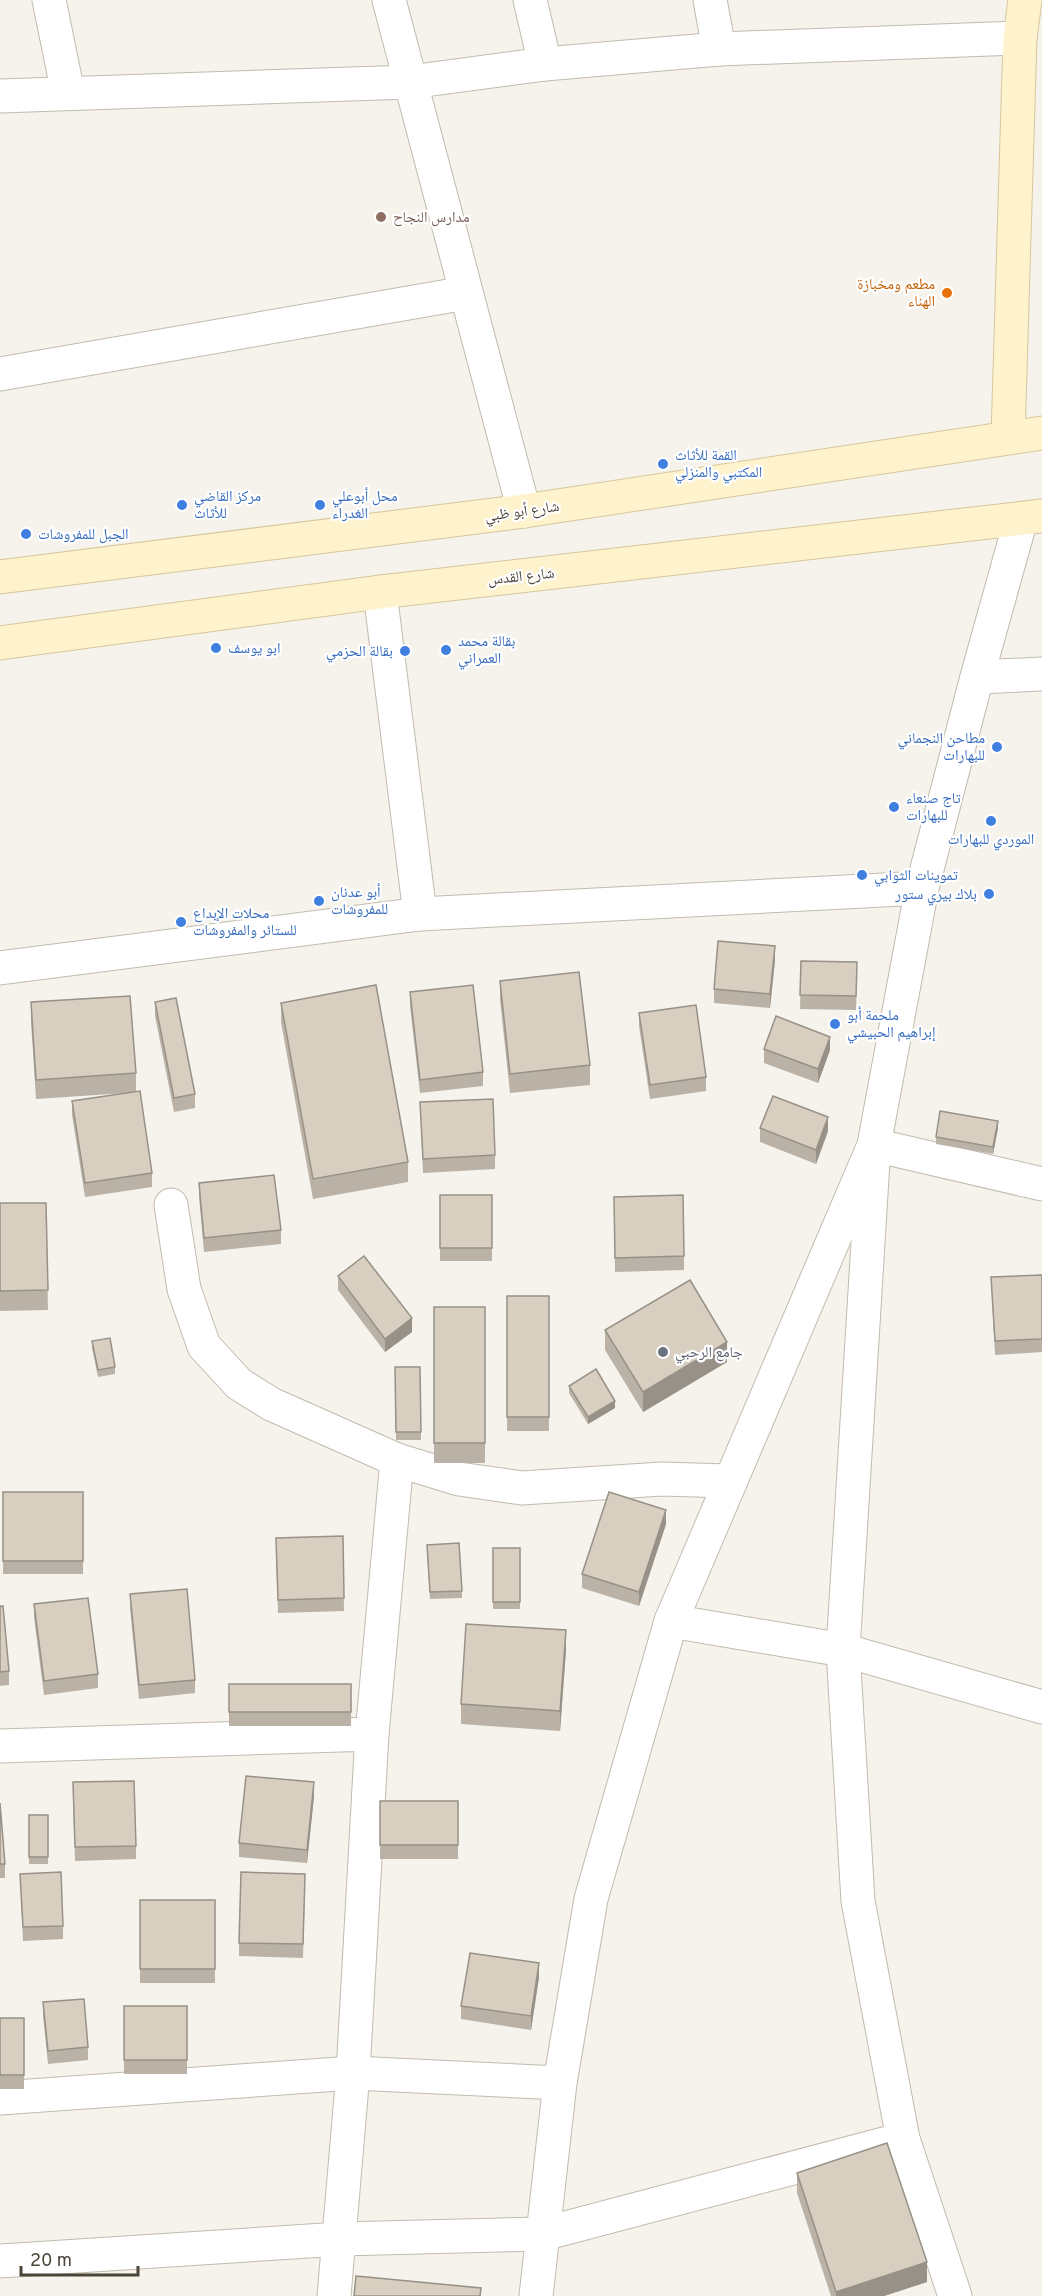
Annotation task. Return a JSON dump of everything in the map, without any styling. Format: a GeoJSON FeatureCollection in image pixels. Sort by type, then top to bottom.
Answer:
{"type":"FeatureCollection","features":[{"type":"Feature","properties":{"kind":"main road"},"geometry":{"type":"LineString","coordinates":[[1008,437],[1020,38],[1025,0]]}},
{"type":"Feature","properties":{"kind":"main road","name":"شارع أبو ظبي"},"geometry":{"type":"LineString","coordinates":[[0,577],[524,511],[1042,433]]}},
{"type":"Feature","properties":{"kind":"main road","name":"شارع القدس"},"geometry":{"type":"LineString","coordinates":[[0,643],[380,592],[1032,518]]}},
{"type":"Feature","properties":{"kind":"street"},"geometry":{"type":"LineString","coordinates":[[49,0],[68,93]]}},
{"type":"Feature","properties":{"kind":"street"},"geometry":{"type":"LineString","coordinates":[[389,0],[524,511]]}},
{"type":"Feature","properties":{"kind":"street"},"geometry":{"type":"LineString","coordinates":[[530,0],[545,64]]}},
{"type":"Feature","properties":{"kind":"street"},"geometry":{"type":"LineString","coordinates":[[710,0],[719,49]]}},
{"type":"Feature","properties":{"kind":"street"},"geometry":{"type":"LineString","coordinates":[[0,96],[410,82],[545,64],[719,49],[1020,38]]}},
{"type":"Feature","properties":{"kind":"street"},"geometry":{"type":"LineString","coordinates":[[0,374],[466,293]]}},
{"type":"Feature","properties":{"kind":"street"},"geometry":{"type":"LineString","coordinates":[[955,2296],[903,2139],[858,1901],[843,1650],[874,1145],[922,888],[977,677],[1032,518]]}},
{"type":"Feature","properties":{"kind":"street"},"geometry":{"type":"LineString","coordinates":[[380,592],[420,914]]}},
{"type":"Feature","properties":{"kind":"street"},"geometry":{"type":"LineString","coordinates":[[977,677],[1042,674]]}},
{"type":"Feature","properties":{"kind":"street"},"geometry":{"type":"LineString","coordinates":[[0,968],[420,914],[922,888]]}},
{"type":"Feature","properties":{"kind":"street"},"geometry":{"type":"LineString","coordinates":[[874,1145],[1042,1184]]}},
{"type":"Feature","properties":{"kind":"street"},"geometry":{"type":"LineString","coordinates":[[536,2296],[560,2083],[591,1899],[671,1621],[874,1145]]}},
{"type":"Feature","properties":{"kind":"street"},"geometry":{"type":"LineString","coordinates":[[171,1205],[184,1289],[204,1346],[239,1384],[271,1404],[397,1460],[459,1479],[522,1488],[662,1479],[729,1481]]}},
{"type":"Feature","properties":{"kind":"street"},"geometry":{"type":"LineString","coordinates":[[334,2296],[353,2073],[372,1734],[397,1460]]}},
{"type":"Feature","properties":{"kind":"street"},"geometry":{"type":"LineString","coordinates":[[671,1621],[843,1650],[1042,1707]]}},
{"type":"Feature","properties":{"kind":"street"},"geometry":{"type":"LineString","coordinates":[[0,1746],[372,1734]]}},
{"type":"Feature","properties":{"kind":"street"},"geometry":{"type":"LineString","coordinates":[[0,2098],[353,2073],[560,2083]]}},
{"type":"Feature","properties":{"kind":"street"},"geometry":{"type":"LineString","coordinates":[[0,2261],[340,2239],[543,2234],[903,2139]]}},
{"type":"Feature","properties":{"kind":"building"},"geometry":{"type":"Polygon","coordinates":[[[718,941],[775,946],[770,994],[714,989],[718,941]]]}},
{"type":"Feature","properties":{"kind":"building"},"geometry":{"type":"Polygon","coordinates":[[[801,961],[857,962],[856,996],[800,995],[801,961]]]}},
{"type":"Feature","properties":{"kind":"building"},"geometry":{"type":"Polygon","coordinates":[[[579,972],[590,1065],[510,1074],[500,981],[579,972]]]}},
{"type":"Feature","properties":{"kind":"building"},"geometry":{"type":"Polygon","coordinates":[[[376,985],[408,1162],[313,1179],[281,1003],[376,985]]]}},
{"type":"Feature","properties":{"kind":"building"},"geometry":{"type":"Polygon","coordinates":[[[473,985],[483,1072],[420,1080],[410,992],[473,985]]]}},
{"type":"Feature","properties":{"kind":"building"},"geometry":{"type":"Polygon","coordinates":[[[130,996],[136,1073],[36,1080],[31,1002],[130,996]]]}},
{"type":"Feature","properties":{"kind":"building"},"geometry":{"type":"Polygon","coordinates":[[[176,998],[195,1094],[174,1098],[155,1002],[176,998]]]}},
{"type":"Feature","properties":{"kind":"building"},"geometry":{"type":"Polygon","coordinates":[[[696,1005],[706,1077],[650,1085],[639,1013],[696,1005]]]}},
{"type":"Feature","properties":{"kind":"building"},"geometry":{"type":"Polygon","coordinates":[[[776,1016],[830,1037],[818,1069],[764,1049],[776,1016]]]}},
{"type":"Feature","properties":{"kind":"building"},"geometry":{"type":"Polygon","coordinates":[[[140,1091],[152,1173],[85,1183],[72,1101],[140,1091]]]}},
{"type":"Feature","properties":{"kind":"building"},"geometry":{"type":"Polygon","coordinates":[[[773,1096],[828,1117],[816,1150],[760,1128],[773,1096]]]}},
{"type":"Feature","properties":{"kind":"building"},"geometry":{"type":"Polygon","coordinates":[[[493,1099],[495,1155],[423,1159],[420,1102],[493,1099]]]}},
{"type":"Feature","properties":{"kind":"building"},"geometry":{"type":"Polygon","coordinates":[[[940,1111],[998,1121],[993,1147],[936,1137],[940,1111]]]}},
{"type":"Feature","properties":{"kind":"building"},"geometry":{"type":"Polygon","coordinates":[[[274,1175],[281,1230],[204,1238],[199,1183],[274,1175]]]}},
{"type":"Feature","properties":{"kind":"building"},"geometry":{"type":"Polygon","coordinates":[[[440,1195],[492,1195],[492,1248],[440,1248],[440,1195]]]}},
{"type":"Feature","properties":{"kind":"building"},"geometry":{"type":"Polygon","coordinates":[[[683,1195],[684,1256],[615,1258],[614,1197],[683,1195]]]}},
{"type":"Feature","properties":{"kind":"building"},"geometry":{"type":"Polygon","coordinates":[[[0,1203],[46,1203],[48,1290],[0,1291],[0,1203]]]}},
{"type":"Feature","properties":{"kind":"building"},"geometry":{"type":"Polygon","coordinates":[[[364,1256],[412,1318],[385,1339],[338,1276],[364,1256]]]}},
{"type":"Feature","properties":{"kind":"building"},"geometry":{"type":"Polygon","coordinates":[[[1042,1275],[1042,1339],[995,1341],[991,1277],[1042,1275]]]}},
{"type":"Feature","properties":{"kind":"building"},"geometry":{"type":"Polygon","coordinates":[[[690,1280],[727,1342],[643,1392],[605,1330],[690,1280]]]}},
{"type":"Feature","properties":{"kind":"building"},"geometry":{"type":"Polygon","coordinates":[[[507,1296],[549,1296],[549,1417],[507,1417],[507,1296]]]}},
{"type":"Feature","properties":{"kind":"building"},"geometry":{"type":"Polygon","coordinates":[[[434,1307],[485,1307],[485,1443],[434,1443],[434,1307]]]}},
{"type":"Feature","properties":{"kind":"building"},"geometry":{"type":"Polygon","coordinates":[[[110,1338],[115,1367],[98,1370],[92,1341],[110,1338]]]}},
{"type":"Feature","properties":{"kind":"building"},"geometry":{"type":"Polygon","coordinates":[[[395,1367],[420,1367],[421,1432],[396,1432],[395,1367]]]}},
{"type":"Feature","properties":{"kind":"building"},"geometry":{"type":"Polygon","coordinates":[[[596,1369],[615,1401],[588,1417],[569,1386],[596,1369]]]}},
{"type":"Feature","properties":{"kind":"building"},"geometry":{"type":"Polygon","coordinates":[[[3,1492],[83,1492],[83,1561],[3,1561],[3,1492]]]}},
{"type":"Feature","properties":{"kind":"building"},"geometry":{"type":"Polygon","coordinates":[[[609,1492],[666,1510],[639,1592],[582,1574],[609,1492]]]}},
{"type":"Feature","properties":{"kind":"building"},"geometry":{"type":"Polygon","coordinates":[[[343,1536],[344,1598],[278,1600],[276,1538],[343,1536]]]}},
{"type":"Feature","properties":{"kind":"building"},"geometry":{"type":"Polygon","coordinates":[[[459,1543],[462,1591],[430,1592],[427,1545],[459,1543]]]}},
{"type":"Feature","properties":{"kind":"building"},"geometry":{"type":"Polygon","coordinates":[[[493,1548],[520,1548],[520,1602],[493,1602],[493,1548]]]}},
{"type":"Feature","properties":{"kind":"building"},"geometry":{"type":"Polygon","coordinates":[[[187,1589],[195,1680],[139,1685],[130,1594],[187,1589]]]}},
{"type":"Feature","properties":{"kind":"building"},"geometry":{"type":"Polygon","coordinates":[[[88,1598],[98,1674],[44,1681],[34,1604],[88,1598]]]}},
{"type":"Feature","properties":{"kind":"building"},"geometry":{"type":"Polygon","coordinates":[[[0,1606],[3,1606],[9,1671],[0,1672],[0,1606]]]}},
{"type":"Feature","properties":{"kind":"building"},"geometry":{"type":"Polygon","coordinates":[[[466,1624],[566,1630],[560,1711],[461,1704],[466,1624]]]}},
{"type":"Feature","properties":{"kind":"building"},"geometry":{"type":"Polygon","coordinates":[[[229,1684],[351,1684],[351,1712],[229,1712],[229,1684]]]}},
{"type":"Feature","properties":{"kind":"building"},"geometry":{"type":"Polygon","coordinates":[[[246,1776],[314,1782],[307,1850],[239,1843],[246,1776]]]}},
{"type":"Feature","properties":{"kind":"building"},"geometry":{"type":"Polygon","coordinates":[[[134,1781],[136,1846],[75,1847],[73,1782],[134,1781]]]}},
{"type":"Feature","properties":{"kind":"building"},"geometry":{"type":"Polygon","coordinates":[[[380,1801],[458,1801],[458,1845],[380,1845],[380,1801]]]}},
{"type":"Feature","properties":{"kind":"building"},"geometry":{"type":"Polygon","coordinates":[[[0,1803],[5,1864],[0,1864],[0,1803]]]}},
{"type":"Feature","properties":{"kind":"building"},"geometry":{"type":"Polygon","coordinates":[[[29,1815],[48,1815],[48,1857],[29,1857],[29,1815]]]}},
{"type":"Feature","properties":{"kind":"building"},"geometry":{"type":"Polygon","coordinates":[[[61,1872],[63,1926],[23,1927],[20,1874],[61,1872]]]}},
{"type":"Feature","properties":{"kind":"building"},"geometry":{"type":"Polygon","coordinates":[[[241,1872],[305,1874],[303,1944],[239,1943],[241,1872]]]}},
{"type":"Feature","properties":{"kind":"building"},"geometry":{"type":"Polygon","coordinates":[[[140,1900],[215,1900],[215,1969],[140,1969],[140,1900]]]}},
{"type":"Feature","properties":{"kind":"building"},"geometry":{"type":"Polygon","coordinates":[[[470,1953],[539,1963],[531,2016],[461,2006],[470,1953]]]}},
{"type":"Feature","properties":{"kind":"building"},"geometry":{"type":"Polygon","coordinates":[[[84,1999],[88,2047],[48,2051],[43,2002],[84,1999]]]}},
{"type":"Feature","properties":{"kind":"building"},"geometry":{"type":"Polygon","coordinates":[[[124,2006],[187,2006],[187,2060],[124,2060],[124,2006]]]}},
{"type":"Feature","properties":{"kind":"building"},"geometry":{"type":"Polygon","coordinates":[[[0,2018],[24,2018],[24,2075],[0,2075],[0,2018]]]}},
{"type":"Feature","properties":{"kind":"building"},"geometry":{"type":"Polygon","coordinates":[[[887,2143],[927,2262],[836,2292],[797,2173],[887,2143]]]}},
{"type":"Feature","properties":{"kind":"building"},"geometry":{"type":"Polygon","coordinates":[[[356,2276],[481,2288],[480,2296],[354,2296],[356,2276]]]}},
{"type":"Feature","properties":{"kind":"place","name":"مدارس النجاح"},"geometry":{"type":"Point","coordinates":[381,217]}},
{"type":"Feature","properties":{"kind":"place","name":"مطعم ومخبازة الهناء"},"geometry":{"type":"Point","coordinates":[947,293]}},
{"type":"Feature","properties":{"kind":"place","name":"القمة للأثاث المكتبي والمنزلي"},"geometry":{"type":"Point","coordinates":[663,464]}},
{"type":"Feature","properties":{"kind":"place","name":"مركز القاضي للأثاث"},"geometry":{"type":"Point","coordinates":[182,505]}},
{"type":"Feature","properties":{"kind":"place","name":"محل أبوعلي الغدراء"},"geometry":{"type":"Point","coordinates":[320,505]}},
{"type":"Feature","properties":{"kind":"place","name":"الجبل للمفروشات"},"geometry":{"type":"Point","coordinates":[26,534]}},
{"type":"Feature","properties":{"kind":"place","name":"ابو يوسف"},"geometry":{"type":"Point","coordinates":[216,648]}},
{"type":"Feature","properties":{"kind":"place","name":"بقالة محمد العمراني"},"geometry":{"type":"Point","coordinates":[446,650]}},
{"type":"Feature","properties":{"kind":"place","name":"بقالة الحزمي"},"geometry":{"type":"Point","coordinates":[405,651]}},
{"type":"Feature","properties":{"kind":"place","name":"مطاحن النجماني للبهارات"},"geometry":{"type":"Point","coordinates":[997,747]}},
{"type":"Feature","properties":{"kind":"place","name":"تاج صنعاء للبهارات"},"geometry":{"type":"Point","coordinates":[894,807]}},
{"type":"Feature","properties":{"kind":"place","name":"الموردي للبهارات"},"geometry":{"type":"Point","coordinates":[991,821]}},
{"type":"Feature","properties":{"kind":"place","name":"تموينات الثوابي"},"geometry":{"type":"Point","coordinates":[862,875]}},
{"type":"Feature","properties":{"kind":"place","name":"بلاك بيري ستور"},"geometry":{"type":"Point","coordinates":[989,894]}},
{"type":"Feature","properties":{"kind":"place","name":"أبو عدنان للمفروشات"},"geometry":{"type":"Point","coordinates":[319,901]}},
{"type":"Feature","properties":{"kind":"place","name":"محلات الإبداع للستائر والمفروشات"},"geometry":{"type":"Point","coordinates":[181,922]}},
{"type":"Feature","properties":{"kind":"place","name":"ملحمة أبو إبراهيم الحبيشي"},"geometry":{"type":"Point","coordinates":[835,1024]}},
{"type":"Feature","properties":{"kind":"place","name":"جامع الرحبي"},"geometry":{"type":"Point","coordinates":[663,1352]}}]}
